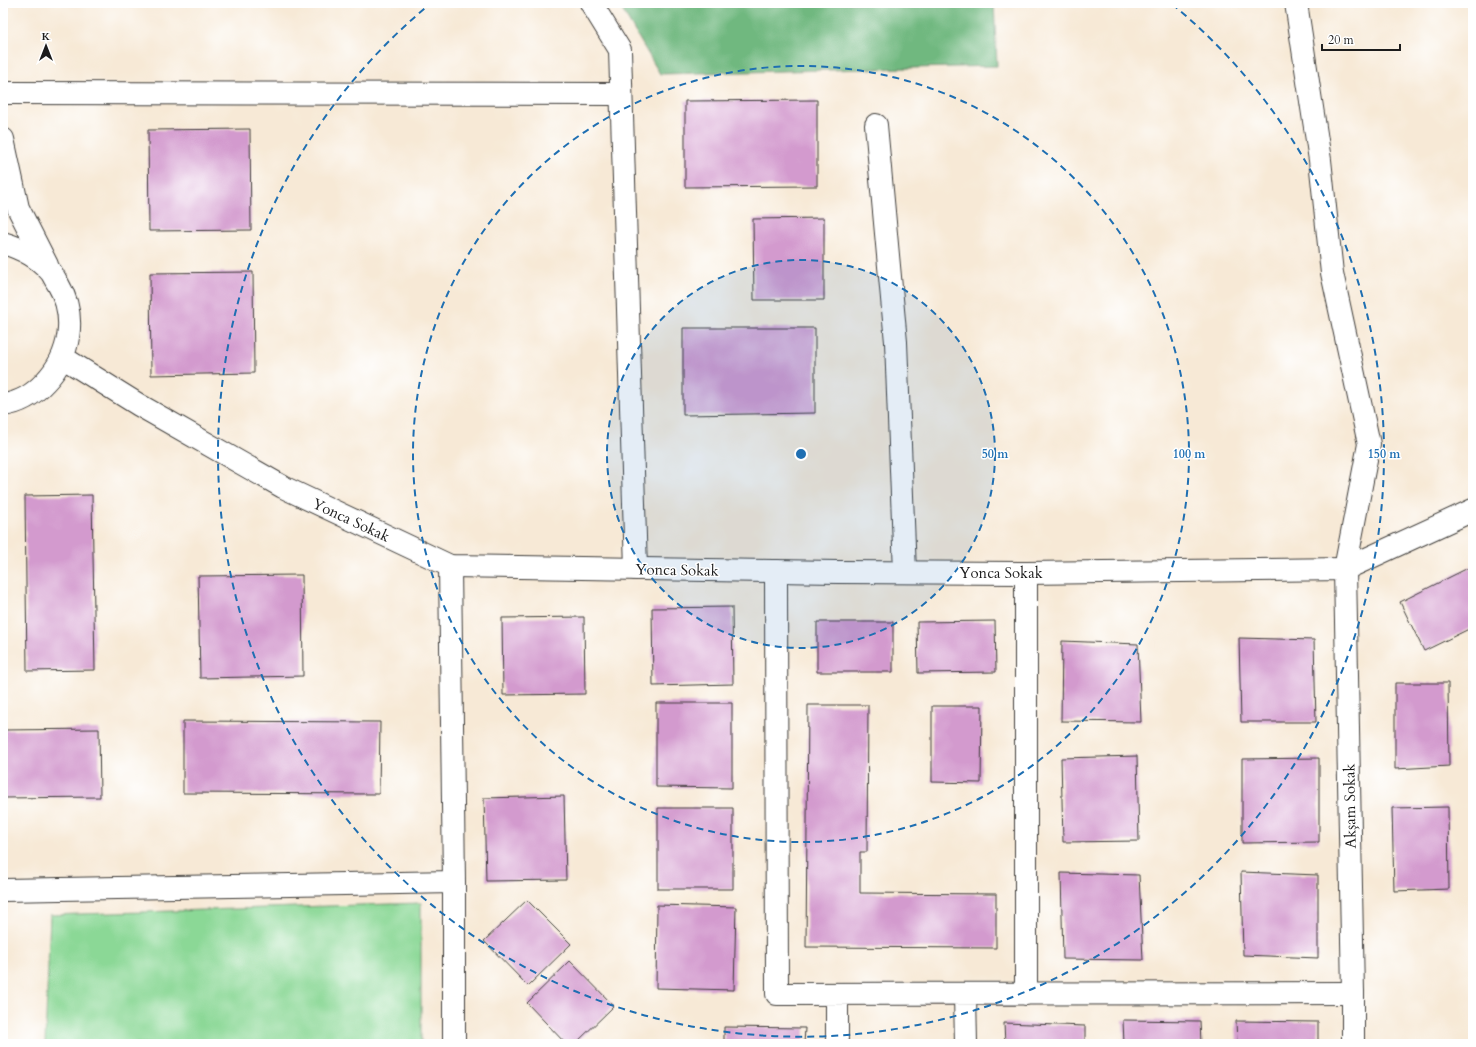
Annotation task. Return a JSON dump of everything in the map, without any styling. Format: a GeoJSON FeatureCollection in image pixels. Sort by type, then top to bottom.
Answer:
{"type":"FeatureCollection","features":[{"type":"Feature","properties":{"kind":"street"},"geometry":{"type":"LineString","coordinates":[[591,3],[620,50],[636,569]]}},
{"type":"Feature","properties":{"kind":"street","name":"Akşam Sokak"},"geometry":{"type":"LineString","coordinates":[[1296,3],[1320,160],[1332,273],[1347,348],[1369,444],[1345,569],[1353,1044]]}},
{"type":"Feature","properties":{"kind":"street"},"geometry":{"type":"LineString","coordinates":[[3,93],[622,94]]}},
{"type":"Feature","properties":{"kind":"street"},"geometry":{"type":"LineString","coordinates":[[876,125],[896,342],[905,572]]}},
{"type":"Feature","properties":{"kind":"street"},"geometry":{"type":"LineString","coordinates":[[3,139],[18,208],[64,295],[70,322],[66,348],[54,372],[36,392],[12,404],[3,405]]}},
{"type":"Feature","properties":{"kind":"street"},"geometry":{"type":"LineString","coordinates":[[3,243],[30,253],[50,271]]}},
{"type":"Feature","properties":{"kind":"street","name":"Yonca Sokak"},"geometry":{"type":"LineString","coordinates":[[62,357],[139,405],[283,488],[450,566],[1026,573],[1345,569]]}},
{"type":"Feature","properties":{"kind":"street"},"geometry":{"type":"LineString","coordinates":[[1345,569],[1473,510]]}},
{"type":"Feature","properties":{"kind":"street"},"geometry":{"type":"LineString","coordinates":[[450,566],[454,882],[454,1044]]}},
{"type":"Feature","properties":{"kind":"street"},"geometry":{"type":"LineString","coordinates":[[776,571],[777,994],[1353,993]]}},
{"type":"Feature","properties":{"kind":"street"},"geometry":{"type":"LineString","coordinates":[[1026,573],[1026,994]]}},
{"type":"Feature","properties":{"kind":"street"},"geometry":{"type":"LineString","coordinates":[[3,890],[454,882]]}},
{"type":"Feature","properties":{"kind":"street"},"geometry":{"type":"LineString","coordinates":[[837,994],[837,1044]]}},
{"type":"Feature","properties":{"kind":"street"},"geometry":{"type":"LineString","coordinates":[[965,994],[966,1044]]}},
{"type":"Feature","properties":{"kind":"green space"},"geometry":{"type":"Polygon","coordinates":[[[618,3],[994,3],[997,66],[660,74],[618,3]]]}},
{"type":"Feature","properties":{"kind":"green space"},"geometry":{"type":"Polygon","coordinates":[[[421,903],[421,1044],[45,1044],[50,915],[421,903]]]}},
{"type":"Feature","properties":{"kind":"building"},"geometry":{"type":"Polygon","coordinates":[[[817,100],[817,186],[685,187],[685,101],[817,100]]]}},
{"type":"Feature","properties":{"kind":"building"},"geometry":{"type":"Polygon","coordinates":[[[250,129],[251,230],[149,231],[148,130],[250,129]]]}},
{"type":"Feature","properties":{"kind":"building"},"geometry":{"type":"Polygon","coordinates":[[[824,218],[824,300],[754,300],[753,219],[824,218]]]}},
{"type":"Feature","properties":{"kind":"building"},"geometry":{"type":"Polygon","coordinates":[[[253,272],[254,373],[151,375],[150,273],[253,272]]]}},
{"type":"Feature","properties":{"kind":"building"},"geometry":{"type":"Polygon","coordinates":[[[683,328],[815,328],[815,413],[683,415],[683,328]]]}},
{"type":"Feature","properties":{"kind":"building"},"geometry":{"type":"Polygon","coordinates":[[[92,495],[95,670],[27,671],[25,496],[92,495]]]}},
{"type":"Feature","properties":{"kind":"building"},"geometry":{"type":"Polygon","coordinates":[[[1470,567],[1473,574],[1473,627],[1424,651],[1400,602],[1470,567]]]}},
{"type":"Feature","properties":{"kind":"building"},"geometry":{"type":"Polygon","coordinates":[[[302,575],[303,676],[200,678],[198,576],[302,575]]]}},
{"type":"Feature","properties":{"kind":"building"},"geometry":{"type":"Polygon","coordinates":[[[732,607],[733,684],[653,686],[652,608],[732,607]]]}},
{"type":"Feature","properties":{"kind":"building"},"geometry":{"type":"Polygon","coordinates":[[[584,617],[585,694],[503,695],[502,618],[584,617]]]}},
{"type":"Feature","properties":{"kind":"building"},"geometry":{"type":"Polygon","coordinates":[[[995,621],[996,672],[918,673],[917,622],[995,621]]]}},
{"type":"Feature","properties":{"kind":"building"},"geometry":{"type":"Polygon","coordinates":[[[817,622],[893,622],[893,672],[817,672],[817,622]]]}},
{"type":"Feature","properties":{"kind":"building"},"geometry":{"type":"Polygon","coordinates":[[[1239,638],[1314,640],[1316,722],[1241,722],[1239,638]]]}},
{"type":"Feature","properties":{"kind":"building"},"geometry":{"type":"Polygon","coordinates":[[[1062,641],[1138,644],[1141,722],[1061,721],[1062,641]]]}},
{"type":"Feature","properties":{"kind":"building"},"geometry":{"type":"Polygon","coordinates":[[[1395,683],[1448,683],[1449,766],[1395,769],[1395,683]]]}},
{"type":"Feature","properties":{"kind":"building"},"geometry":{"type":"Polygon","coordinates":[[[656,703],[732,703],[732,788],[656,787],[656,703]]]}},
{"type":"Feature","properties":{"kind":"building"},"geometry":{"type":"Polygon","coordinates":[[[808,705],[868,705],[867,852],[860,852],[860,893],[996,894],[996,948],[806,947],[808,705]]]}},
{"type":"Feature","properties":{"kind":"building"},"geometry":{"type":"Polygon","coordinates":[[[932,706],[982,706],[981,783],[932,782],[932,706]]]}},
{"type":"Feature","properties":{"kind":"building"},"geometry":{"type":"Polygon","coordinates":[[[183,721],[380,722],[379,794],[183,793],[183,721]]]}},
{"type":"Feature","properties":{"kind":"building"},"geometry":{"type":"Polygon","coordinates":[[[99,729],[100,797],[3,798],[3,730],[99,729]]]}},
{"type":"Feature","properties":{"kind":"building"},"geometry":{"type":"Polygon","coordinates":[[[1137,756],[1139,841],[1063,842],[1061,758],[1137,756]]]}},
{"type":"Feature","properties":{"kind":"building"},"geometry":{"type":"Polygon","coordinates":[[[1319,758],[1319,842],[1242,843],[1242,759],[1319,758]]]}},
{"type":"Feature","properties":{"kind":"building"},"geometry":{"type":"Polygon","coordinates":[[[564,796],[566,880],[486,881],[484,798],[564,796]]]}},
{"type":"Feature","properties":{"kind":"building"},"geometry":{"type":"Polygon","coordinates":[[[1448,807],[1449,889],[1394,891],[1392,808],[1448,807]]]}},
{"type":"Feature","properties":{"kind":"building"},"geometry":{"type":"Polygon","coordinates":[[[658,808],[733,808],[733,889],[658,889],[658,808]]]}},
{"type":"Feature","properties":{"kind":"building"},"geometry":{"type":"Polygon","coordinates":[[[1241,872],[1318,875],[1318,958],[1243,955],[1241,872]]]}},
{"type":"Feature","properties":{"kind":"building"},"geometry":{"type":"Polygon","coordinates":[[[1061,873],[1139,875],[1143,960],[1063,959],[1061,873]]]}},
{"type":"Feature","properties":{"kind":"building"},"geometry":{"type":"Polygon","coordinates":[[[527,900],[571,944],[528,986],[484,941],[527,900]]]}},
{"type":"Feature","properties":{"kind":"building"},"geometry":{"type":"Polygon","coordinates":[[[657,905],[736,907],[734,990],[656,988],[657,905]]]}},
{"type":"Feature","properties":{"kind":"building"},"geometry":{"type":"Polygon","coordinates":[[[570,961],[614,1006],[575,1044],[566,1044],[527,1003],[570,961]]]}},
{"type":"Feature","properties":{"kind":"building"},"geometry":{"type":"Polygon","coordinates":[[[1123,1020],[1200,1021],[1201,1044],[1124,1044],[1123,1020]]]}},
{"type":"Feature","properties":{"kind":"building"},"geometry":{"type":"Polygon","coordinates":[[[1236,1021],[1318,1022],[1318,1044],[1237,1044],[1236,1021]]]}},
{"type":"Feature","properties":{"kind":"building"},"geometry":{"type":"Polygon","coordinates":[[[1004,1023],[1085,1026],[1085,1044],[1005,1044],[1004,1023]]]}},
{"type":"Feature","properties":{"kind":"building"},"geometry":{"type":"Polygon","coordinates":[[[724,1027],[805,1028],[804,1044],[724,1044],[724,1027]]]}}]}
